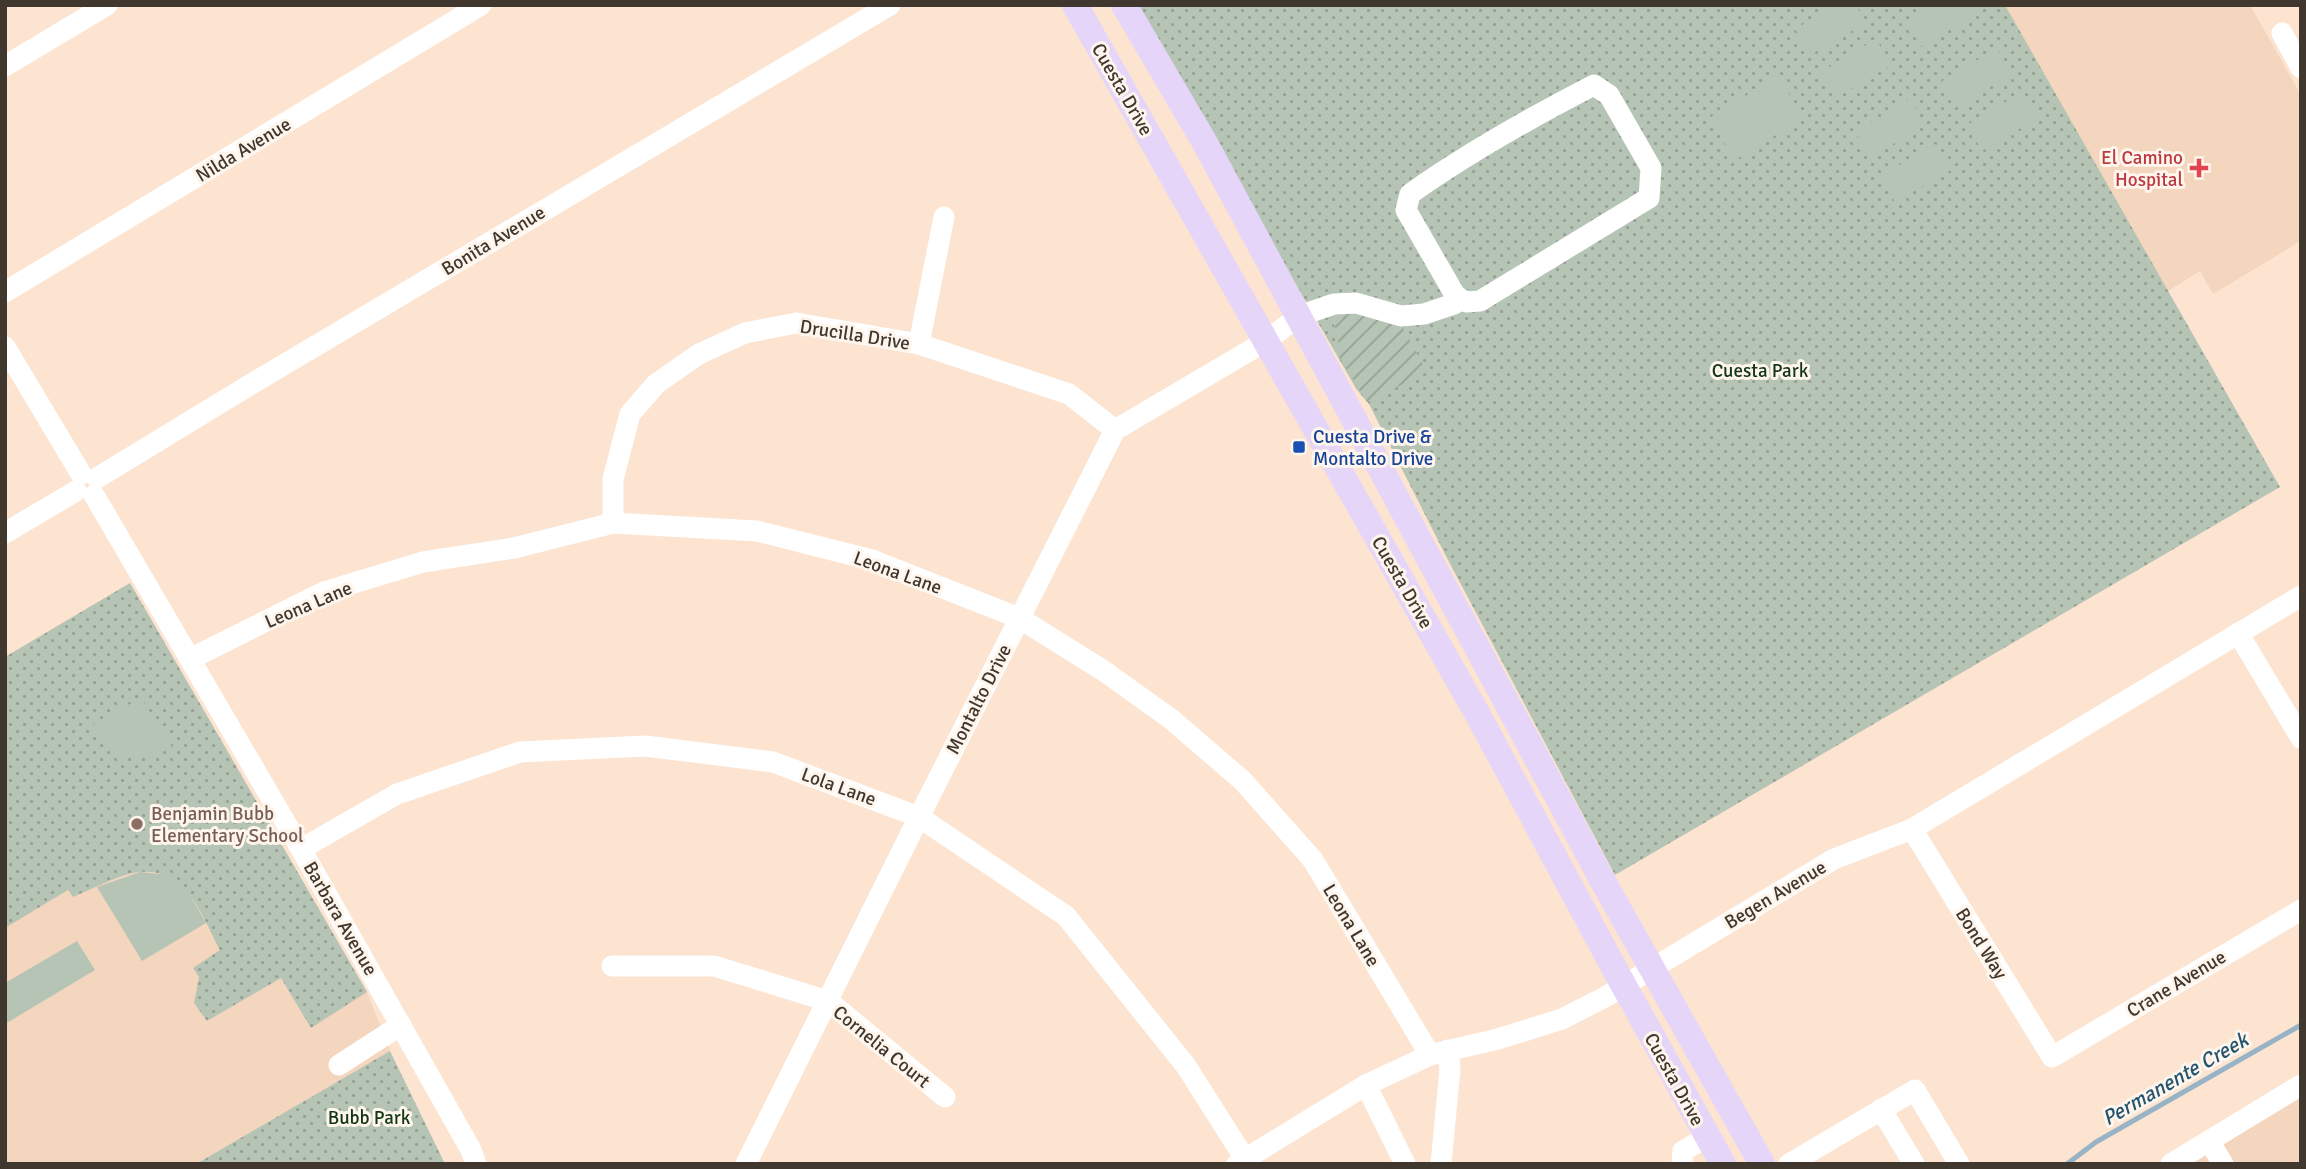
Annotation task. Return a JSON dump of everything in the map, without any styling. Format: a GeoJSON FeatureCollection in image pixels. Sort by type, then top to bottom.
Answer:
{"type":"FeatureCollection","features":[{"type":"Feature","properties":{"kind":"main road","name":"Cuesta Drive"},"geometry":{"type":"LineString","coordinates":[[1075,5],[1478,715],[1723,1164]]}},
{"type":"Feature","properties":{"kind":"main road","name":"Cuesta Drive"},"geometry":{"type":"LineString","coordinates":[[1124,5],[1205,143],[1651,970],[1762,1164]]}},
{"type":"Feature","properties":{"kind":"street"},"geometry":{"type":"LineString","coordinates":[[5,66],[107,5]]}},
{"type":"Feature","properties":{"kind":"street","name":"Nilda Avenue"},"geometry":{"type":"LineString","coordinates":[[5,292],[481,5]]}},
{"type":"Feature","properties":{"kind":"street","name":"Bonita Avenue"},"geometry":{"type":"LineString","coordinates":[[5,533],[890,5]]}},
{"type":"Feature","properties":{"kind":"street"},"geometry":{"type":"LineString","coordinates":[[2281,33],[2301,68]]}},
{"type":"Feature","properties":{"kind":"street"},"geometry":{"type":"LineString","coordinates":[[1115,430],[1266,341],[1299,316],[1334,304],[1356,303],[1401,316],[1424,314],[1454,304],[1455,295],[1406,210],[1410,194],[1451,165],[1533,117],[1594,85],[1603,90],[1609,95],[1651,167],[1649,198],[1480,301],[1466,302],[1455,295]]}},
{"type":"Feature","properties":{"kind":"street"},"geometry":{"type":"LineString","coordinates":[[919,344],[944,217]]}},
{"type":"Feature","properties":{"kind":"street","name":"Drucilla Drive"},"geometry":{"type":"LineString","coordinates":[[613,523],[613,479],[630,414],[656,384],[699,354],[744,333],[796,323],[919,344],[1069,394],[1115,430]]}},
{"type":"Feature","properties":{"kind":"street","name":"Barbara Avenue"},"geometry":{"type":"LineString","coordinates":[[5,347],[301,849],[471,1150],[476,1164]]}},
{"type":"Feature","properties":{"kind":"street","name":"Montalto Drive"},"geometry":{"type":"LineString","coordinates":[[746,1164],[1018,618],[1115,430]]}},
{"type":"Feature","properties":{"kind":"street","name":"Leona Lane"},"geometry":{"type":"LineString","coordinates":[[190,659],[324,592],[422,562],[514,548],[613,523],[757,531],[872,560],[1018,618],[1104,671],[1160,711],[1243,780],[1313,860],[1439,1052]]}},
{"type":"Feature","properties":{"kind":"street","name":"Begen Avenue"},"geometry":{"type":"LineString","coordinates":[[1241,1161],[1366,1086],[1439,1052],[1498,1040],[1562,1019],[1625,986],[1673,954],[1833,859],[1912,828],[2301,596]]}},
{"type":"Feature","properties":{"kind":"street"},"geometry":{"type":"LineString","coordinates":[[2238,633],[2301,738]]}},
{"type":"Feature","properties":{"kind":"street","name":"Lola Lane"},"geometry":{"type":"LineString","coordinates":[[301,849],[397,794],[520,752],[645,746],[773,762],[919,817],[1066,916],[1186,1066],[1241,1161]]}},
{"type":"Feature","properties":{"kind":"street","name":"Bond Way"},"geometry":{"type":"LineString","coordinates":[[1912,828],[2052,1057]]}},
{"type":"Feature","properties":{"kind":"street","name":"Crane Avenue"},"geometry":{"type":"LineString","coordinates":[[2052,1057],[2301,910]]}},
{"type":"Feature","properties":{"kind":"street","name":"Cornelia Court"},"geometry":{"type":"LineString","coordinates":[[612,966],[714,966],[828,1001],[945,1097]]}},
{"type":"Feature","properties":{"kind":"street"},"geometry":{"type":"LineString","coordinates":[[339,1065],[401,1025]]}},
{"type":"Feature","properties":{"kind":"street"},"geometry":{"type":"LineString","coordinates":[[1439,1052],[1450,1069],[1441,1164]]}},
{"type":"Feature","properties":{"kind":"street"},"geometry":{"type":"LineString","coordinates":[[2171,1164],[2301,1085]]}},
{"type":"Feature","properties":{"kind":"street"},"geometry":{"type":"LineString","coordinates":[[1366,1086],[1405,1164]]}},
{"type":"Feature","properties":{"kind":"street"},"geometry":{"type":"LineString","coordinates":[[1789,1164],[1915,1090],[1959,1164]]}},
{"type":"Feature","properties":{"kind":"street"},"geometry":{"type":"LineString","coordinates":[[1881,1109],[1914,1164]]}},
{"type":"Feature","properties":{"kind":"street"},"geometry":{"type":"LineString","coordinates":[[1682,1164],[1683,1151],[1707,1138]]}},
{"type":"Feature","properties":{"kind":"street"},"geometry":{"type":"LineString","coordinates":[[2209,1141],[2223,1164]]}},
{"type":"Feature","properties":{"kind":"shaded area","name":"El Camino Hospital"},"geometry":{"type":"Polygon","coordinates":[[[2005,5],[2250,5],[2301,95],[2301,241],[2213,294],[2200,271],[2168,291],[2005,5]]]}},
{"type":"Feature","properties":{"kind":"shaded area","name":"Benjamin Bubb Elementary School"},"geometry":{"type":"Polygon","coordinates":[[[130,583],[367,992],[390,1051],[196,1164],[5,1164],[5,657],[130,583]]]}},
{"type":"Feature","properties":{"kind":"shaded area"},"geometry":{"type":"Polygon","coordinates":[[[2301,1085],[2301,1164],[2171,1164],[2301,1085]]]}},
{"type":"Feature","properties":{"kind":"green space","name":"Cuesta Park"},"geometry":{"type":"Polygon","coordinates":[[[1134,5],[2005,5],[2280,487],[1615,875],[1447,558],[1369,404],[1357,390],[1134,5]]]}},
{"type":"Feature","properties":{"kind":"green space"},"geometry":{"type":"Polygon","coordinates":[[[1836,5],[1856,5],[1866,23],[1810,55],[1795,29],[1836,5]]]}},
{"type":"Feature","properties":{"kind":"green space"},"geometry":{"type":"Polygon","coordinates":[[[1933,5],[1972,5],[1977,14],[1921,47],[1906,21],[1933,5]]]}},
{"type":"Feature","properties":{"kind":"green space"},"geometry":{"type":"Polygon","coordinates":[[[1876,39],[1891,65],[1836,98],[1821,72],[1876,39]]]}},
{"type":"Feature","properties":{"kind":"green space"},"geometry":{"type":"Polygon","coordinates":[[[1997,48],[2012,74],[1957,107],[1942,81],[1997,48]]]}},
{"type":"Feature","properties":{"kind":"green space"},"geometry":{"type":"Polygon","coordinates":[[[1778,76],[1804,118],[1735,160],[1709,118],[1778,76]]]}},
{"type":"Feature","properties":{"kind":"green space"},"geometry":{"type":"Polygon","coordinates":[[[2022,92],[2038,118],[1982,151],[1967,125],[2022,92]]]}},
{"type":"Feature","properties":{"kind":"green space"},"geometry":{"type":"Polygon","coordinates":[[[1910,99],[1925,125],[1870,158],[1855,132],[1910,99]]]}},
{"type":"Feature","properties":{"kind":"green space"},"geometry":{"type":"Polygon","coordinates":[[[1936,144],[1951,170],[1895,202],[1880,176],[1936,144]]]}},
{"type":"Feature","properties":{"kind":"green space"},"geometry":{"type":"Polygon","coordinates":[[[1349,314],[1365,315],[1403,328],[1427,372],[1367,402],[1339,357],[1338,336],[1331,318],[1349,314]]]}},
{"type":"Feature","properties":{"kind":"green space"},"geometry":{"type":"Polygon","coordinates":[[[130,583],[367,992],[311,1028],[281,978],[207,1021],[194,1003],[199,977],[193,968],[220,950],[191,897],[170,878],[156,873],[125,875],[73,897],[68,890],[5,928],[5,657],[130,583]]]}},
{"type":"Feature","properties":{"kind":"green space"},"geometry":{"type":"Polygon","coordinates":[[[141,698],[172,746],[154,757],[130,758],[105,745],[93,724],[141,698]]]}},
{"type":"Feature","properties":{"kind":"green space"},"geometry":{"type":"Polygon","coordinates":[[[140,872],[168,875],[187,890],[206,923],[142,961],[97,887],[140,872]]]}},
{"type":"Feature","properties":{"kind":"green space"},"geometry":{"type":"Polygon","coordinates":[[[77,941],[95,970],[5,1024],[5,983],[77,941]]]}},
{"type":"Feature","properties":{"kind":"green space","name":"Bubb Park"},"geometry":{"type":"Polygon","coordinates":[[[390,1051],[445,1164],[196,1164],[390,1051]]]}},
{"type":"Feature","properties":{"kind":"waterway","name":"Permanente Creek"},"geometry":{"type":"LineString","coordinates":[[2067,1164],[2096,1142],[2301,1025]]}},
{"type":"Feature","properties":{"kind":"place","name":"El Camino Hospital"},"geometry":{"type":"Point","coordinates":[2199,168]}},
{"type":"Feature","properties":{"kind":"place","name":"Cuesta Drive & Montalto Drive"},"geometry":{"type":"Point","coordinates":[1299,447]}},
{"type":"Feature","properties":{"kind":"place","name":"Benjamin Bubb Elementary School"},"geometry":{"type":"Point","coordinates":[137,824]}}]}
